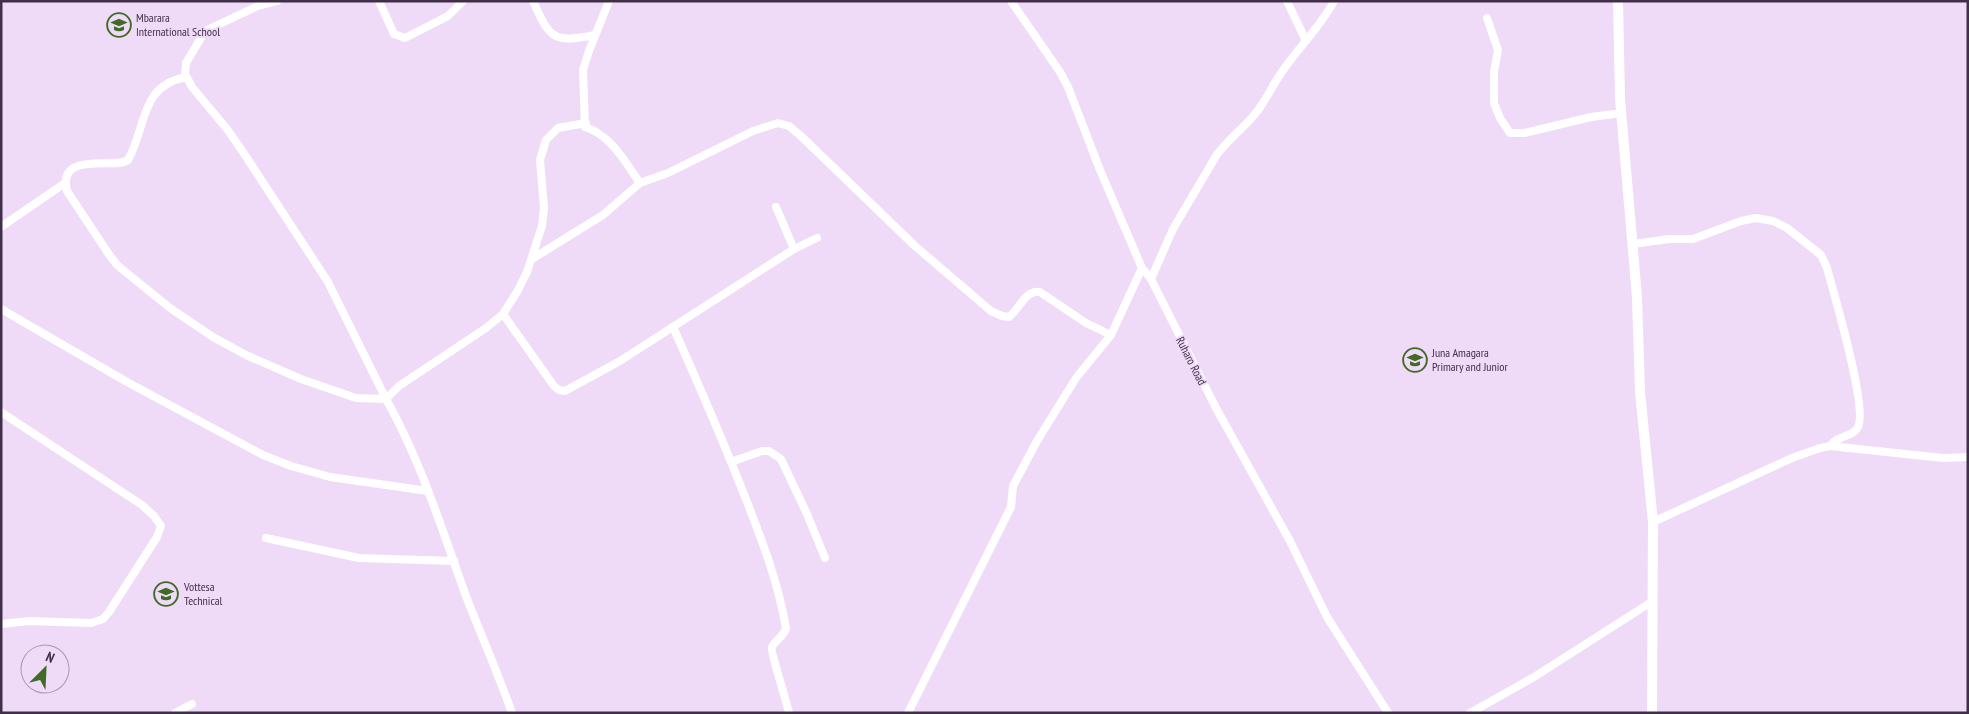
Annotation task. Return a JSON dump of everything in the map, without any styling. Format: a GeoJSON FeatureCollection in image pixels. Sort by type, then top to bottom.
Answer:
{"type":"FeatureCollection","features":[{"type":"Feature","properties":{"kind":"main road"},"geometry":{"type":"LineString","coordinates":[[1618,1],[1622,113],[1639,329],[1640,392],[1653,522],[1652,713]]}},
{"type":"Feature","properties":{"kind":"street"},"geometry":{"type":"LineString","coordinates":[[277,1],[258,6],[205,31],[186,63],[186,77],[243,152],[328,282],[398,422],[428,491],[512,713]]}},
{"type":"Feature","properties":{"kind":"street"},"geometry":{"type":"LineString","coordinates":[[380,1],[394,34],[404,38],[448,16],[463,1]]}},
{"type":"Feature","properties":{"kind":"street"},"geometry":{"type":"LineString","coordinates":[[533,1],[545,28],[558,37],[579,38],[595,35]]}},
{"type":"Feature","properties":{"kind":"street"},"geometry":{"type":"LineString","coordinates":[[609,1],[595,35],[584,70],[585,127],[601,135],[617,150],[640,183]]}},
{"type":"Feature","properties":{"kind":"street","name":"Ruharo Road"},"geometry":{"type":"LineString","coordinates":[[1011,1],[1060,72],[1068,87],[1100,170],[1142,268],[1151,279],[1216,408],[1290,541],[1327,617],[1388,713]]}},
{"type":"Feature","properties":{"kind":"street"},"geometry":{"type":"LineString","coordinates":[[1287,1],[1306,41]]}},
{"type":"Feature","properties":{"kind":"street"},"geometry":{"type":"LineString","coordinates":[[1151,279],[1173,229],[1222,146],[1246,124],[1263,104],[1283,69],[1328,12],[1334,1]]}},
{"type":"Feature","properties":{"kind":"street"},"geometry":{"type":"LineString","coordinates":[[1487,18],[1498,50],[1494,72],[1494,103],[1500,118],[1510,132],[1524,133],[1622,113]]}},
{"type":"Feature","properties":{"kind":"street"},"geometry":{"type":"LineString","coordinates":[[186,77],[167,83],[152,98],[145,110],[128,160],[122,163],[92,162],[74,168],[68,175],[65,183],[67,191],[117,265],[170,308],[213,337],[246,355],[309,382],[356,398],[386,399],[399,386],[486,328],[502,314],[517,292],[532,259],[542,226],[544,208],[540,160],[546,140],[558,128],[586,123]]}},
{"type":"Feature","properties":{"kind":"street"},"geometry":{"type":"LineString","coordinates":[[532,259],[603,215],[640,183],[668,173],[753,131],[778,124],[789,126],[802,137],[916,246],[991,310],[1002,316],[1009,317],[1023,299],[1030,294],[1040,292],[1086,323],[1111,335]]}},
{"type":"Feature","properties":{"kind":"street"},"geometry":{"type":"LineString","coordinates":[[1,227],[65,183]]}},
{"type":"Feature","properties":{"kind":"street"},"geometry":{"type":"LineString","coordinates":[[776,207],[794,249]]}},
{"type":"Feature","properties":{"kind":"street"},"geometry":{"type":"LineString","coordinates":[[1633,244],[1669,239],[1693,240],[1741,221],[1756,218],[1773,221],[1787,228],[1821,255],[1827,268],[1857,383],[1860,420],[1859,426],[1855,431],[1838,439],[1830,446]]}},
{"type":"Feature","properties":{"kind":"street"},"geometry":{"type":"LineString","coordinates":[[502,314],[554,386],[559,390],[565,391],[620,361],[794,249],[817,238]]}},
{"type":"Feature","properties":{"kind":"street"},"geometry":{"type":"LineString","coordinates":[[908,713],[1012,507],[1013,486],[1037,441],[1076,378],[1111,335],[1142,268]]}},
{"type":"Feature","properties":{"kind":"street"},"geometry":{"type":"LineString","coordinates":[[1,310],[110,372],[269,458],[330,477],[428,491]]}},
{"type":"Feature","properties":{"kind":"street"},"geometry":{"type":"LineString","coordinates":[[673,327],[712,413],[773,572],[784,613],[786,629],[784,634],[772,646],[771,651],[781,680],[789,713]]}},
{"type":"Feature","properties":{"kind":"street"},"geometry":{"type":"LineString","coordinates":[[1,412],[142,505],[154,516],[161,526],[157,537],[103,619],[91,623],[29,621],[1,624]]}},
{"type":"Feature","properties":{"kind":"street"},"geometry":{"type":"LineString","coordinates":[[1653,522],[1792,458],[1820,448],[1830,446],[1943,458],[1968,457]]}},
{"type":"Feature","properties":{"kind":"street"},"geometry":{"type":"LineString","coordinates":[[731,462],[762,450],[769,451],[781,459],[808,514],[825,558]]}},
{"type":"Feature","properties":{"kind":"street"},"geometry":{"type":"LineString","coordinates":[[266,538],[360,558],[454,561]]}},
{"type":"Feature","properties":{"kind":"street"},"geometry":{"type":"LineString","coordinates":[[1470,713],[1510,692],[1653,601]]}},
{"type":"Feature","properties":{"kind":"street"},"geometry":{"type":"LineString","coordinates":[[175,713],[192,704]]}},
{"type":"Feature","properties":{"kind":"place","name":"Mbarara International School"},"geometry":{"type":"Point","coordinates":[119,25]}},
{"type":"Feature","properties":{"kind":"place","name":"Juna Amagara Primary and Junior"},"geometry":{"type":"Point","coordinates":[1415,360]}},
{"type":"Feature","properties":{"kind":"place","name":"Vottesa Technical"},"geometry":{"type":"Point","coordinates":[166,594]}}]}
